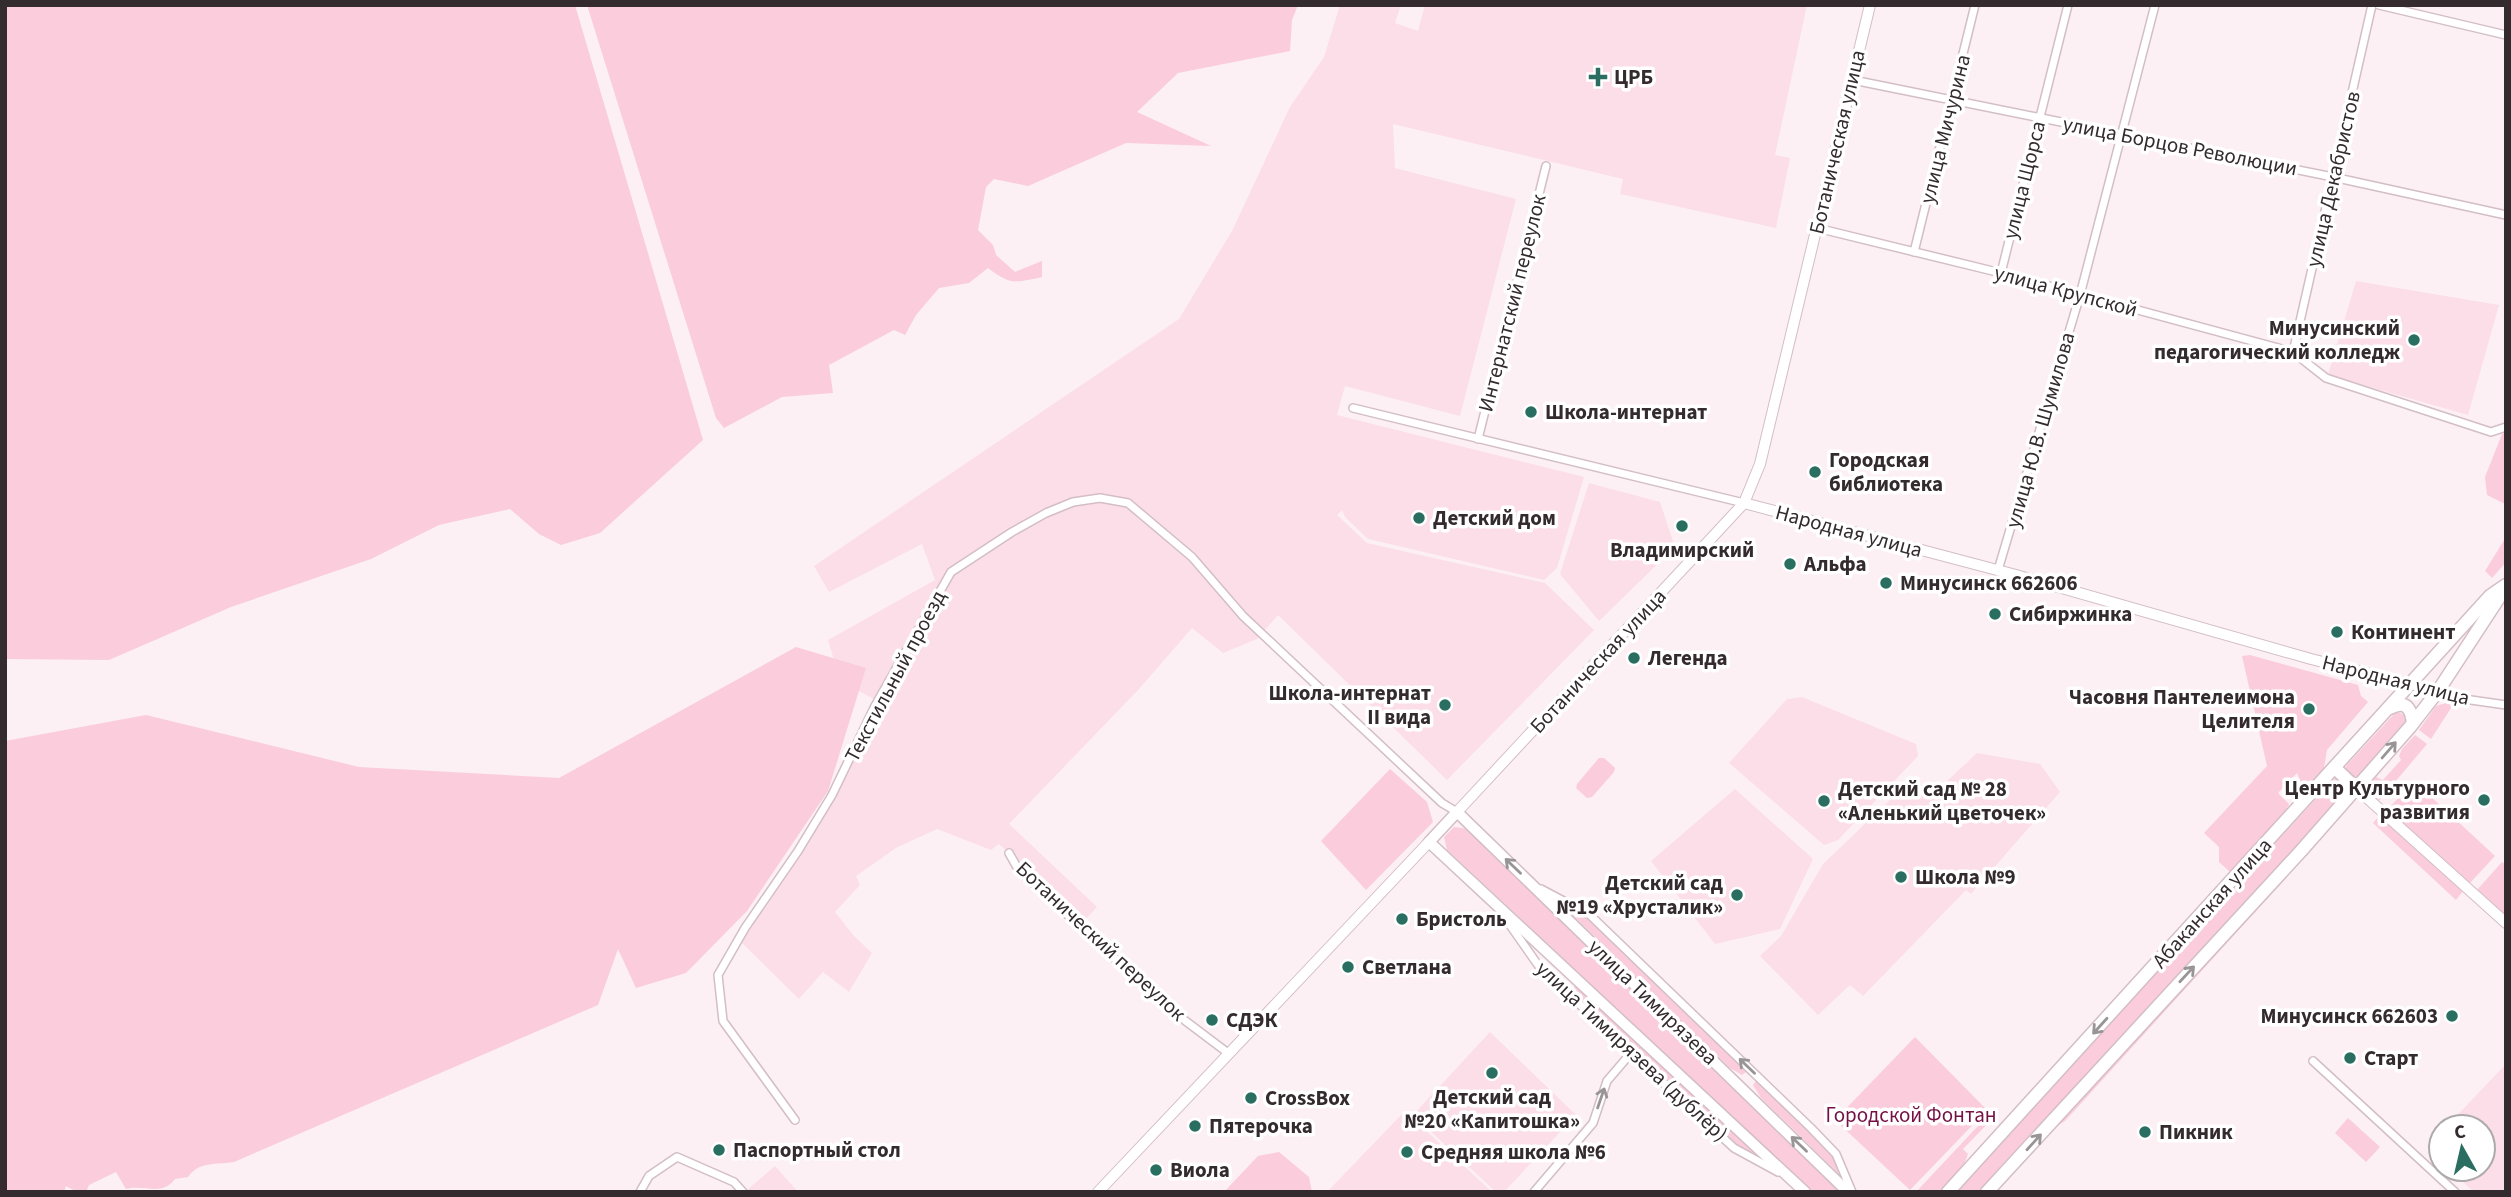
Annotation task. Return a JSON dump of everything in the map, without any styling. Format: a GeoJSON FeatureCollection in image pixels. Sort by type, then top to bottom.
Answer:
{"type":"FeatureCollection","features":[{"type":"Feature","properties":{"kind":"main road","name":"Абаканская улица"},"geometry":{"type":"LineString","coordinates":[[1948,1192],[2490,596],[2506,586]]}},
{"type":"Feature","properties":{"kind":"main road","name":"Абаканская улица"},"geometry":{"type":"LineString","coordinates":[[1987,1192],[2301,851],[2413,723],[2438,691],[2506,586]]}},
{"type":"Feature","properties":{"kind":"main road"},"geometry":{"type":"LineString","coordinates":[[2390,708],[2400,704],[2408,706],[2413,723]]}},
{"type":"Feature","properties":{"kind":"main road"},"geometry":{"type":"LineString","coordinates":[[2335,768],[2356,788]]}},
{"type":"Feature","properties":{"kind":"main road","name":"Ботаническая улица"},"geometry":{"type":"LineString","coordinates":[[1429,842],[1458,812]]}},
{"type":"Feature","properties":{"kind":"main road","name":"улица Тимирязева"},"geometry":{"type":"LineString","coordinates":[[1458,812],[1850,1192]]}},
{"type":"Feature","properties":{"kind":"main road","name":"улица Тимирязева"},"geometry":{"type":"LineString","coordinates":[[1429,842],[1805,1192]]}},
{"type":"Feature","properties":{"kind":"street","name":"Ботаническая улица"},"geometry":{"type":"LineString","coordinates":[[1458,812],[1744,503],[1759,464],[1870,5]]}},
{"type":"Feature","properties":{"kind":"street","name":"улица Мичурина"},"geometry":{"type":"LineString","coordinates":[[1914,252],[1975,5]]}},
{"type":"Feature","properties":{"kind":"street","name":"улица Щорса"},"geometry":{"type":"LineString","coordinates":[[2001,274],[2068,5]]}},
{"type":"Feature","properties":{"kind":"street","name":"улица Ю.В. Шумилова"},"geometry":{"type":"LineString","coordinates":[[1998,570],[2080,295],[2155,5]]}},
{"type":"Feature","properties":{"kind":"street","name":"улица Декабристов"},"geometry":{"type":"LineString","coordinates":[[2293,352],[2372,5]]}},
{"type":"Feature","properties":{"kind":"street"},"geometry":{"type":"LineString","coordinates":[[2379,5],[2506,35]]}},
{"type":"Feature","properties":{"kind":"street","name":"улица Борцов Революции"},"geometry":{"type":"LineString","coordinates":[[1853,80],[2333,177],[2506,215]]}},
{"type":"Feature","properties":{"kind":"street","name":"Интернатский переулок"},"geometry":{"type":"LineString","coordinates":[[1478,439],[1546,166]]}},
{"type":"Feature","properties":{"kind":"street","name":"улица Крупской"},"geometry":{"type":"LineString","coordinates":[[1817,228],[2293,352],[2326,378],[2491,432],[2506,427]]}},
{"type":"Feature","properties":{"kind":"street","name":"Народная улица"},"geometry":{"type":"LineString","coordinates":[[1353,408],[1744,503],[1998,570],[2410,685],[2464,699],[2506,705]]}},
{"type":"Feature","properties":{"kind":"street","name":"Текстильный проезд"},"geometry":{"type":"LineString","coordinates":[[795,1120],[723,1021],[718,975],[745,928],[798,851],[832,795],[875,706],[951,572],[1046,513],[1073,502],[1100,498],[1128,503],[1192,557],[1243,616],[1301,673],[1442,803],[1458,812]]}},
{"type":"Feature","properties":{"kind":"street"},"geometry":{"type":"LineString","coordinates":[[2356,788],[2506,923]]}},
{"type":"Feature","properties":{"kind":"street","name":"Ботаническая улица"},"geometry":{"type":"LineString","coordinates":[[1098,1192],[1429,842]]}},
{"type":"Feature","properties":{"kind":"street","name":"Ботанический переулок"},"geometry":{"type":"LineString","coordinates":[[1009,853],[1018,869],[1167,1007],[1228,1053]]}},
{"type":"Feature","properties":{"kind":"street"},"geometry":{"type":"LineString","coordinates":[[1529,883],[1590,915],[1836,1154],[1850,1192]]}},
{"type":"Feature","properties":{"kind":"street","name":"улица Тимирязева (дублёр)"},"geometry":{"type":"LineString","coordinates":[[1492,900],[1538,965],[1631,1053],[1734,1148],[1792,1179]]}},
{"type":"Feature","properties":{"kind":"street"},"geometry":{"type":"LineString","coordinates":[[1534,1192],[1593,1123],[1607,1081],[1631,1053]]}},
{"type":"Feature","properties":{"kind":"street"},"geometry":{"type":"LineString","coordinates":[[2313,1061],[2455,1192]]}},
{"type":"Feature","properties":{"kind":"street"},"geometry":{"type":"LineString","coordinates":[[640,1192],[649,1175],[677,1157],[734,1182],[743,1192]]}},
{"type":"Feature","properties":{"kind":"shaded area"},"geometry":{"type":"Polygon","coordinates":[[[1340,5],[1401,5],[1395,23],[1418,31],[1425,5],[1807,5],[1775,155],[1790,158],[1776,228],[1620,194],[1623,179],[1393,124],[1395,168],[1516,199],[1460,416],[1345,386],[1337,415],[1584,477],[1557,568],[1544,580],[1368,539],[1345,517],[1342,510],[1337,515],[1367,543],[1545,583],[1594,630],[1447,780],[1278,615],[1257,639],[1223,653],[1192,628],[1139,689],[1009,824],[1097,907],[1084,921],[999,844],[991,850],[937,829],[896,848],[856,876],[860,885],[835,912],[872,953],[849,992],[823,972],[799,999],[740,941],[862,738],[874,699],[840,681],[828,640],[935,580],[922,544],[829,592],[814,566],[1179,319],[1232,231],[1290,107],[1324,57],[1340,5]]]}},
{"type":"Feature","properties":{"kind":"shaded area","name":"Минусинский педагогический колледж"},"geometry":{"type":"Polygon","coordinates":[[[2356,281],[2499,305],[2468,415],[2328,375],[2356,281]]]}},
{"type":"Feature","properties":{"kind":"shaded area"},"geometry":{"type":"Polygon","coordinates":[[[1589,483],[1660,502],[1675,547],[1599,621],[1560,574],[1589,483]]]}},
{"type":"Feature","properties":{"kind":"shaded area","name":"Детский сад № 28 «Аленький цветочек»"},"geometry":{"type":"Polygon","coordinates":[[[1802,697],[1916,744],[1918,756],[1838,840],[1824,845],[1729,763],[1787,699],[1802,697]]]}},
{"type":"Feature","properties":{"kind":"shaded area","name":"Школа №9"},"geometry":{"type":"Polygon","coordinates":[[[1977,753],[2040,764],[2060,792],[1971,894],[1966,890],[1863,996],[1850,985],[1818,1015],[1760,956],[1781,936],[1823,864],[1914,777],[1932,795],[1977,753]]]}},
{"type":"Feature","properties":{"kind":"shaded area","name":"Детский сад №19 «Хрусталик»"},"geometry":{"type":"Polygon","coordinates":[[[1735,789],[1813,859],[1780,929],[1715,944],[1651,861],[1735,789]]]}},
{"type":"Feature","properties":{"kind":"shaded area","name":"Детский сад №20 «Капитошка»"},"geometry":{"type":"Polygon","coordinates":[[[1490,1032],[1576,1115],[1504,1192],[1496,1192],[1413,1115],[1490,1032]]]}},
{"type":"Feature","properties":{"kind":"shaded area"},"geometry":{"type":"Polygon","coordinates":[[[2506,1064],[2506,1192],[2474,1192],[2464,1183],[2497,1183],[2497,1113],[2459,1113],[2506,1064]]]}},
{"type":"Feature","properties":{"kind":"shaded area","name":"Средняя школа №6"},"geometry":{"type":"Polygon","coordinates":[[[1405,1111],[1492,1192],[1327,1192],[1405,1111]]]}},
{"type":"Feature","properties":{"kind":"shaded area"},"geometry":{"type":"Polygon","coordinates":[[[775,1166],[798,1192],[748,1192],[747,1190],[775,1166]]]}},
{"type":"Feature","properties":{"kind":"green space"},"geometry":{"type":"Polygon","coordinates":[[[5,5],[575,5],[703,440],[600,533],[561,545],[539,534],[510,509],[439,525],[371,559],[231,607],[109,660],[5,659],[5,5]]]}},
{"type":"Feature","properties":{"kind":"green space"},"geometry":{"type":"Polygon","coordinates":[[[587,5],[1298,5],[1292,20],[1290,51],[1178,73],[1137,112],[1211,146],[1126,143],[1028,186],[994,179],[986,187],[978,230],[993,245],[996,255],[1015,272],[1042,261],[1042,277],[1013,281],[988,268],[969,283],[939,288],[916,315],[905,335],[894,330],[829,365],[833,393],[782,397],[724,428],[716,418],[587,5]]]}},
{"type":"Feature","properties":{"kind":"green space"},"geometry":{"type":"Polygon","coordinates":[[[2506,433],[2505,504],[2487,495],[2485,477],[2502,434],[2506,433]]]}},
{"type":"Feature","properties":{"kind":"green space"},"geometry":{"type":"Polygon","coordinates":[[[2506,537],[2506,562],[2492,578],[2485,571],[2506,537]]]}},
{"type":"Feature","properties":{"kind":"green space"},"geometry":{"type":"Polygon","coordinates":[[[796,647],[866,668],[828,791],[747,911],[686,973],[636,988],[618,949],[598,1005],[234,1162],[197,1168],[188,1177],[175,1179],[158,1189],[126,1189],[116,1172],[89,1185],[86,1192],[77,1192],[66,1186],[64,1192],[5,1192],[5,741],[146,715],[359,767],[559,778],[796,647]]]}},
{"type":"Feature","properties":{"kind":"green space"},"geometry":{"type":"Polygon","coordinates":[[[2250,655],[2358,685],[2361,696],[2368,702],[2327,750],[2323,774],[2304,790],[2297,773],[2278,793],[2289,804],[2283,817],[2233,872],[2230,872],[2219,862],[2219,847],[2204,833],[2267,766],[2242,656],[2250,655]]]}},
{"type":"Feature","properties":{"kind":"green space"},"geometry":{"type":"Polygon","coordinates":[[[2446,703],[2453,705],[2431,739],[2419,730],[2436,706],[2446,703]]]}},
{"type":"Feature","properties":{"kind":"green space"},"geometry":{"type":"Polygon","coordinates":[[[2398,712],[2406,716],[2408,723],[2359,778],[2354,779],[2346,772],[2346,766],[2398,712]]]}},
{"type":"Feature","properties":{"kind":"green space"},"geometry":{"type":"Polygon","coordinates":[[[2415,735],[2427,744],[2379,801],[2374,796],[2371,784],[2376,777],[2383,780],[2401,760],[2399,756],[2402,749],[2415,735]]]}},
{"type":"Feature","properties":{"kind":"green space"},"geometry":{"type":"Polygon","coordinates":[[[1599,758],[1604,758],[1615,768],[1614,772],[1592,797],[1587,798],[1576,788],[1577,784],[1599,758]]]}},
{"type":"Feature","properties":{"kind":"green space"},"geometry":{"type":"Polygon","coordinates":[[[1390,769],[1427,802],[1433,822],[1366,890],[1321,841],[1390,769]]]}},
{"type":"Feature","properties":{"kind":"green space"},"geometry":{"type":"Polygon","coordinates":[[[2335,778],[2347,785],[2348,790],[1980,1192],[1956,1192],[2335,778]]]}},
{"type":"Feature","properties":{"kind":"green space"},"geometry":{"type":"Polygon","coordinates":[[[2414,781],[2495,856],[2469,884],[2388,809],[2414,781]]]}},
{"type":"Feature","properties":{"kind":"green space"},"geometry":{"type":"Polygon","coordinates":[[[2381,814],[2463,891],[2456,900],[2373,823],[2381,814]]]}},
{"type":"Feature","properties":{"kind":"green space"},"geometry":{"type":"Polygon","coordinates":[[[1454,827],[1469,829],[1844,1192],[1813,1192],[1447,850],[1444,837],[1454,827]]]}},
{"type":"Feature","properties":{"kind":"green space"},"geometry":{"type":"Polygon","coordinates":[[[2502,862],[2506,865],[2506,916],[2477,890],[2502,862]]]}},
{"type":"Feature","properties":{"kind":"green space"},"geometry":{"type":"Polygon","coordinates":[[[2292,866],[2286,878],[2065,1121],[2049,1131],[2292,866]]]}},
{"type":"Feature","properties":{"kind":"green space"},"geometry":{"type":"Polygon","coordinates":[[[1553,896],[1579,908],[1830,1151],[1843,1178],[1761,1098],[1753,1085],[1756,1081],[1746,1072],[1742,1075],[1730,1068],[1553,896]]]}},
{"type":"Feature","properties":{"kind":"green space"},"geometry":{"type":"Polygon","coordinates":[[[1575,986],[1587,993],[1771,1163],[1739,1146],[1572,991],[1575,986]]]}},
{"type":"Feature","properties":{"kind":"green space","name":"Городской Фонтан"},"geometry":{"type":"Polygon","coordinates":[[[1915,1037],[1987,1110],[1910,1190],[1835,1120],[1915,1037]]]}},
{"type":"Feature","properties":{"kind":"green space"},"geometry":{"type":"Polygon","coordinates":[[[1993,1110],[1997,1114],[1963,1149],[1968,1154],[1964,1165],[1939,1192],[1916,1192],[1993,1110]]]}},
{"type":"Feature","properties":{"kind":"green space"},"geometry":{"type":"Polygon","coordinates":[[[2348,1118],[2380,1147],[2366,1162],[2335,1133],[2348,1118]]]}},
{"type":"Feature","properties":{"kind":"green space"},"geometry":{"type":"Polygon","coordinates":[[[1279,1152],[1309,1177],[1312,1192],[1224,1192],[1258,1156],[1279,1152]]]}},
{"type":"Feature","properties":{"kind":"place","name":"ЦРБ"},"geometry":{"type":"Point","coordinates":[1598,77]}},
{"type":"Feature","properties":{"kind":"place","name":"Минусинский педагогический колледж"},"geometry":{"type":"Point","coordinates":[2414,340]}},
{"type":"Feature","properties":{"kind":"place","name":"Школа-интернат"},"geometry":{"type":"Point","coordinates":[1531,412]}},
{"type":"Feature","properties":{"kind":"place","name":"Городская библиотека"},"geometry":{"type":"Point","coordinates":[1815,472]}},
{"type":"Feature","properties":{"kind":"place","name":"Детский дом"},"geometry":{"type":"Point","coordinates":[1419,518]}},
{"type":"Feature","properties":{"kind":"place","name":"Владимирский"},"geometry":{"type":"Point","coordinates":[1682,526]}},
{"type":"Feature","properties":{"kind":"place","name":"Альфа"},"geometry":{"type":"Point","coordinates":[1790,564]}},
{"type":"Feature","properties":{"kind":"place","name":"Минусинск 662606"},"geometry":{"type":"Point","coordinates":[1886,583]}},
{"type":"Feature","properties":{"kind":"place","name":"Сибиржинка"},"geometry":{"type":"Point","coordinates":[1995,614]}},
{"type":"Feature","properties":{"kind":"place","name":"Континент"},"geometry":{"type":"Point","coordinates":[2337,632]}},
{"type":"Feature","properties":{"kind":"place","name":"Легенда"},"geometry":{"type":"Point","coordinates":[1634,658]}},
{"type":"Feature","properties":{"kind":"place","name":"Школа-интернат II вида"},"geometry":{"type":"Point","coordinates":[1445,705]}},
{"type":"Feature","properties":{"kind":"place","name":"Часовня Пантелеимона Целителя"},"geometry":{"type":"Point","coordinates":[2309,709]}},
{"type":"Feature","properties":{"kind":"place","name":"Центр Культурного развития"},"geometry":{"type":"Point","coordinates":[2484,800]}},
{"type":"Feature","properties":{"kind":"place","name":"Детский сад № 28 «Аленький цветочек»"},"geometry":{"type":"Point","coordinates":[1824,801]}},
{"type":"Feature","properties":{"kind":"place","name":"Школа №9"},"geometry":{"type":"Point","coordinates":[1901,877]}},
{"type":"Feature","properties":{"kind":"place","name":"Детский сад №19 «Хрусталик»"},"geometry":{"type":"Point","coordinates":[1737,895]}},
{"type":"Feature","properties":{"kind":"place","name":"Бристоль"},"geometry":{"type":"Point","coordinates":[1402,919]}},
{"type":"Feature","properties":{"kind":"place","name":"Светлана"},"geometry":{"type":"Point","coordinates":[1348,967]}},
{"type":"Feature","properties":{"kind":"place","name":"Минусинск 662603"},"geometry":{"type":"Point","coordinates":[2452,1016]}},
{"type":"Feature","properties":{"kind":"place","name":"СДЭК"},"geometry":{"type":"Point","coordinates":[1212,1020]}},
{"type":"Feature","properties":{"kind":"place","name":"Старт"},"geometry":{"type":"Point","coordinates":[2350,1058]}},
{"type":"Feature","properties":{"kind":"place","name":"Детский сад №20 «Капитошка»"},"geometry":{"type":"Point","coordinates":[1492,1073]}},
{"type":"Feature","properties":{"kind":"place","name":"CrossBox"},"geometry":{"type":"Point","coordinates":[1251,1098]}},
{"type":"Feature","properties":{"kind":"place","name":"Пятерочка"},"geometry":{"type":"Point","coordinates":[1195,1126]}},
{"type":"Feature","properties":{"kind":"place","name":"Пикник"},"geometry":{"type":"Point","coordinates":[2145,1132]}},
{"type":"Feature","properties":{"kind":"place","name":"Паспортный стол"},"geometry":{"type":"Point","coordinates":[719,1150]}},
{"type":"Feature","properties":{"kind":"place","name":"Средняя школа №6"},"geometry":{"type":"Point","coordinates":[1407,1152]}},
{"type":"Feature","properties":{"kind":"place","name":"Виола"},"geometry":{"type":"Point","coordinates":[1156,1170]}}]}
